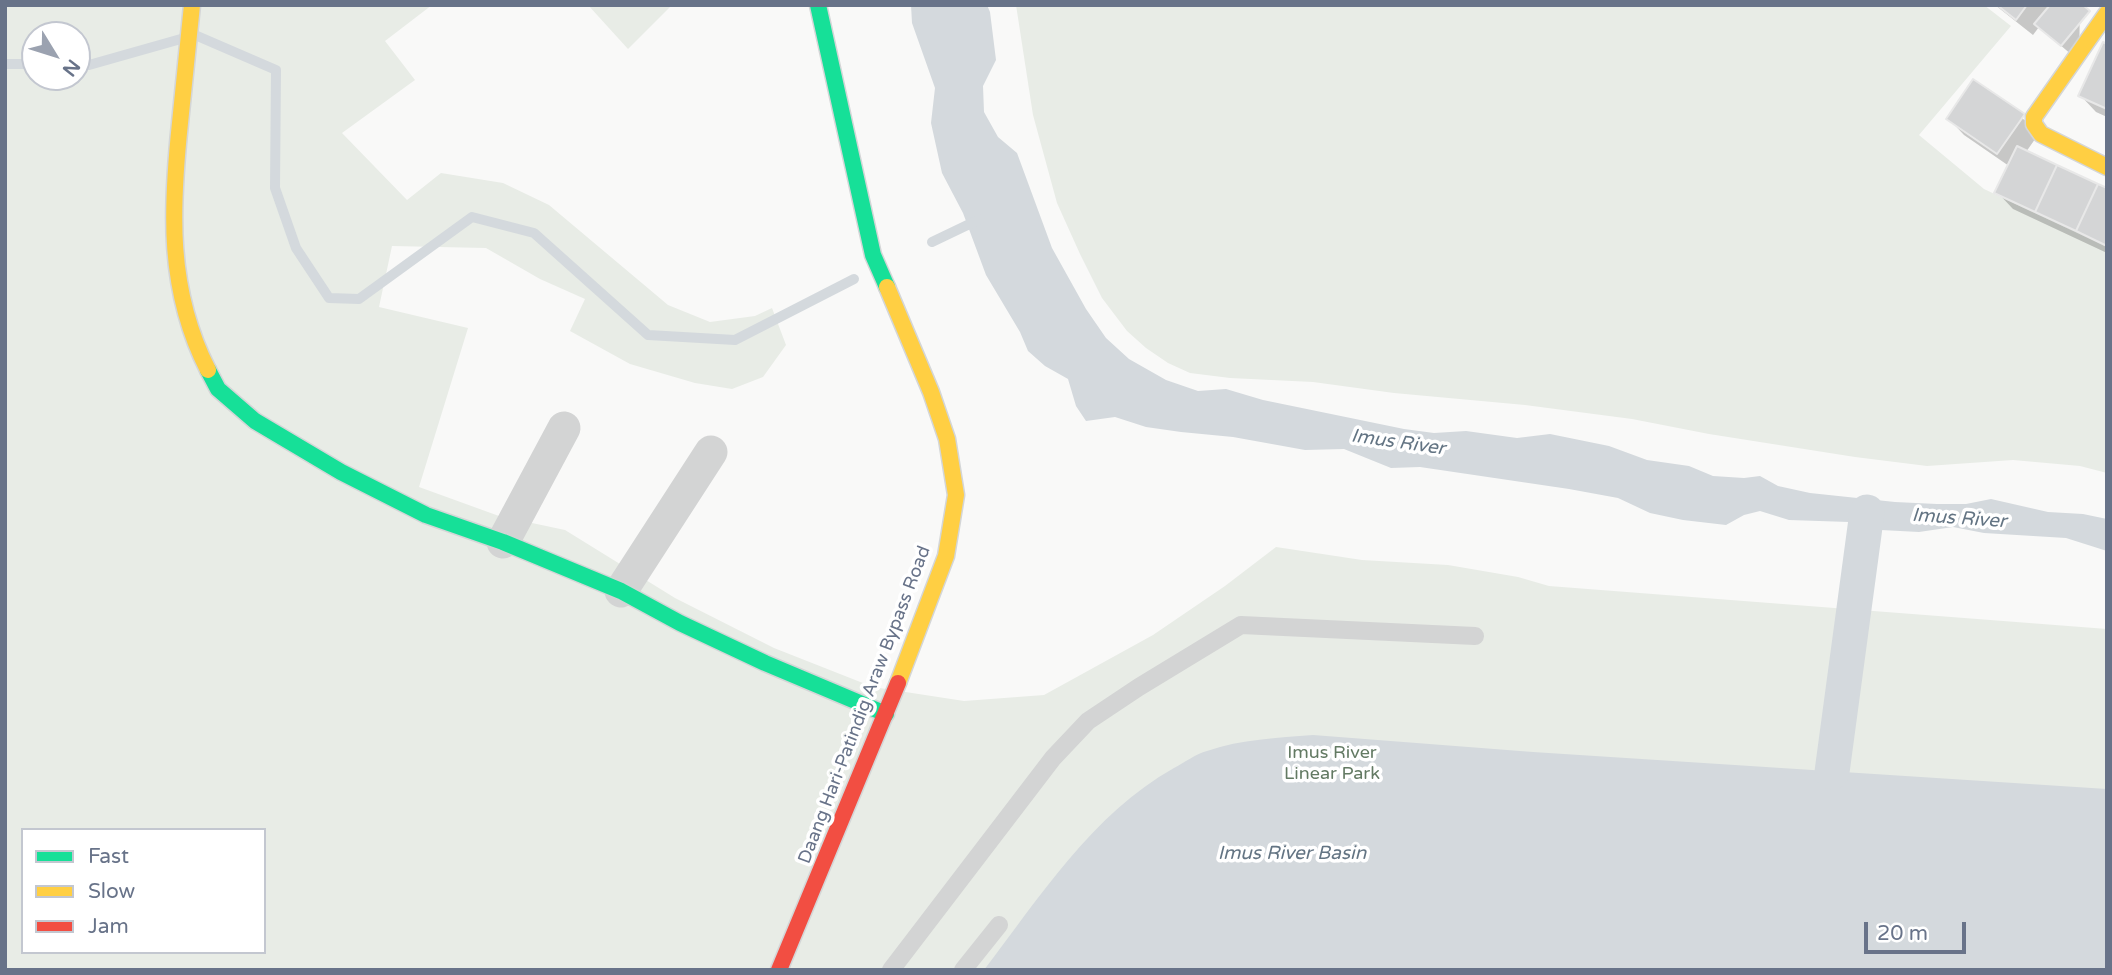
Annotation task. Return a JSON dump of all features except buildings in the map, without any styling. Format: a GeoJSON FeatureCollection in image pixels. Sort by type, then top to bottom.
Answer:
{"type":"FeatureCollection","features":[{"type":"Feature","properties":{"kind":"street"},"geometry":{"type":"LineString","coordinates":[[192,5],[174,184],[174,247],[181,298],[199,352],[218,389],[255,421],[341,472],[426,515],[503,542],[621,591],[680,623],[765,663],[886,714]]}},
{"type":"Feature","properties":{"kind":"street","name":"Daang Hari-Patindig Araw Bypass Road"},"geometry":{"type":"LineString","coordinates":[[779,970],[886,714],[946,556],[956,495],[947,439],[931,392],[873,255],[818,5]]}},
{"type":"Feature","properties":{"kind":"street"},"geometry":{"type":"LineString","coordinates":[[2104,23],[2036,111],[2034,124],[2041,134],[2107,167]]}},
{"type":"Feature","properties":{"kind":"street"},"geometry":{"type":"LineString","coordinates":[[503,542],[564,428]]}},
{"type":"Feature","properties":{"kind":"street"},"geometry":{"type":"LineString","coordinates":[[621,591],[711,452]]}},
{"type":"Feature","properties":{"kind":"lane"},"geometry":{"type":"LineString","coordinates":[[891,970],[1053,758],[1088,721],[1241,625],[1475,636]]}},
{"type":"Feature","properties":{"kind":"lane"},"geometry":{"type":"LineString","coordinates":[[963,970],[999,925]]}},
{"type":"Feature","properties":{"kind":"green space","name":"Imus River Linear Park"},"geometry":{"type":"Polygon","coordinates":[[[5,5],[432,5],[385,41],[415,80],[342,133],[407,200],[441,173],[503,183],[549,205],[668,305],[710,322],[755,316],[772,308],[786,345],[763,377],[732,389],[695,383],[630,364],[570,331],[585,299],[540,279],[486,248],[392,246],[379,307],[468,328],[419,487],[499,516],[565,530],[675,598],[774,648],[873,687],[964,701],[1044,695],[1153,635],[1276,547],[1362,560],[1448,565],[1518,577],[1549,586],[2107,629],[2107,970],[5,970],[5,5]]]}},
{"type":"Feature","properties":{"kind":"green space"},"geometry":{"type":"Polygon","coordinates":[[[588,5],[672,5],[628,49],[588,5]]]}},
{"type":"Feature","properties":{"kind":"green space"},"geometry":{"type":"Polygon","coordinates":[[[1016,5],[1984,5],[2011,26],[1919,135],[1984,189],[2107,247],[2107,473],[2080,466],[2013,460],[1927,466],[1709,434],[1632,419],[1525,405],[1394,393],[1313,382],[1190,373],[1168,363],[1127,331],[1102,298],[1080,254],[1057,203],[1033,115],[1016,5]]]}},
{"type":"Feature","properties":{"kind":"water","name":"Imus River"},"geometry":{"type":"Polygon","coordinates":[[[911,5],[987,5],[996,60],[983,86],[984,112],[998,137],[1017,153],[1052,248],[1086,309],[1106,338],[1129,359],[1166,380],[1198,391],[1226,389],[1263,400],[1404,429],[1434,433],[1466,431],[1517,438],[1550,434],[1609,446],[1647,460],[1689,466],[1713,476],[1760,476],[1778,486],[1810,493],[1937,504],[1966,504],[1991,499],[2048,512],[2083,514],[2107,519],[2107,551],[2066,538],[1984,533],[1953,527],[1919,532],[1881,530],[1849,522],[1789,520],[1760,511],[1744,515],[1726,525],[1683,520],[1650,513],[1618,498],[1569,489],[1420,467],[1391,468],[1344,449],[1305,450],[1233,437],[1146,427],[1115,417],[1086,421],[1076,406],[1068,379],[1045,366],[1028,351],[1020,332],[986,275],[963,213],[942,173],[931,123],[935,88],[912,23],[911,5]]]}},
{"type":"Feature","properties":{"kind":"water","name":"Imus River Basin"},"geometry":{"type":"Polygon","coordinates":[[[1313,735],[2107,789],[2107,970],[984,970],[1069,859],[1118,809],[1145,787],[1190,758],[1207,751],[1246,741],[1313,735]]]}},
{"type":"Feature","properties":{"kind":"waterway"},"geometry":{"type":"LineString","coordinates":[[91,64],[195,35],[276,70],[275,188],[296,248],[329,298],[359,299],[472,217],[534,233],[648,335],[735,340],[854,279]]}},
{"type":"Feature","properties":{"kind":"waterway"},"geometry":{"type":"LineString","coordinates":[[5,64],[21,64]]}},
{"type":"Feature","properties":{"kind":"waterway"},"geometry":{"type":"LineString","coordinates":[[932,242],[980,219]]}},
{"type":"Feature","properties":{"kind":"waterway"},"geometry":{"type":"LineString","coordinates":[[1832,772],[1867,512]]}},
{"type":"Feature","properties":{"kind":"traffic: fast"},"geometry":{"type":"LineString","coordinates":[[818,5],[873,255],[887,287]]}},
{"type":"Feature","properties":{"kind":"traffic: fast"},"geometry":{"type":"LineString","coordinates":[[208,370],[218,389],[255,421],[341,472],[426,515],[503,542],[621,591],[680,623],[765,663],[886,714]]}},
{"type":"Feature","properties":{"kind":"traffic: slow"},"geometry":{"type":"LineString","coordinates":[[192,5],[177,155],[175,249],[185,310],[208,370]]}},
{"type":"Feature","properties":{"kind":"traffic: slow"},"geometry":{"type":"LineString","coordinates":[[2107,13],[2034,117],[2034,124],[2041,134],[2107,167]]}},
{"type":"Feature","properties":{"kind":"traffic: slow"},"geometry":{"type":"LineString","coordinates":[[887,287],[931,392],[947,439],[956,495],[946,556],[898,683]]}},
{"type":"Feature","properties":{"kind":"traffic: jam"},"geometry":{"type":"LineString","coordinates":[[779,970],[898,683]]}}]}
